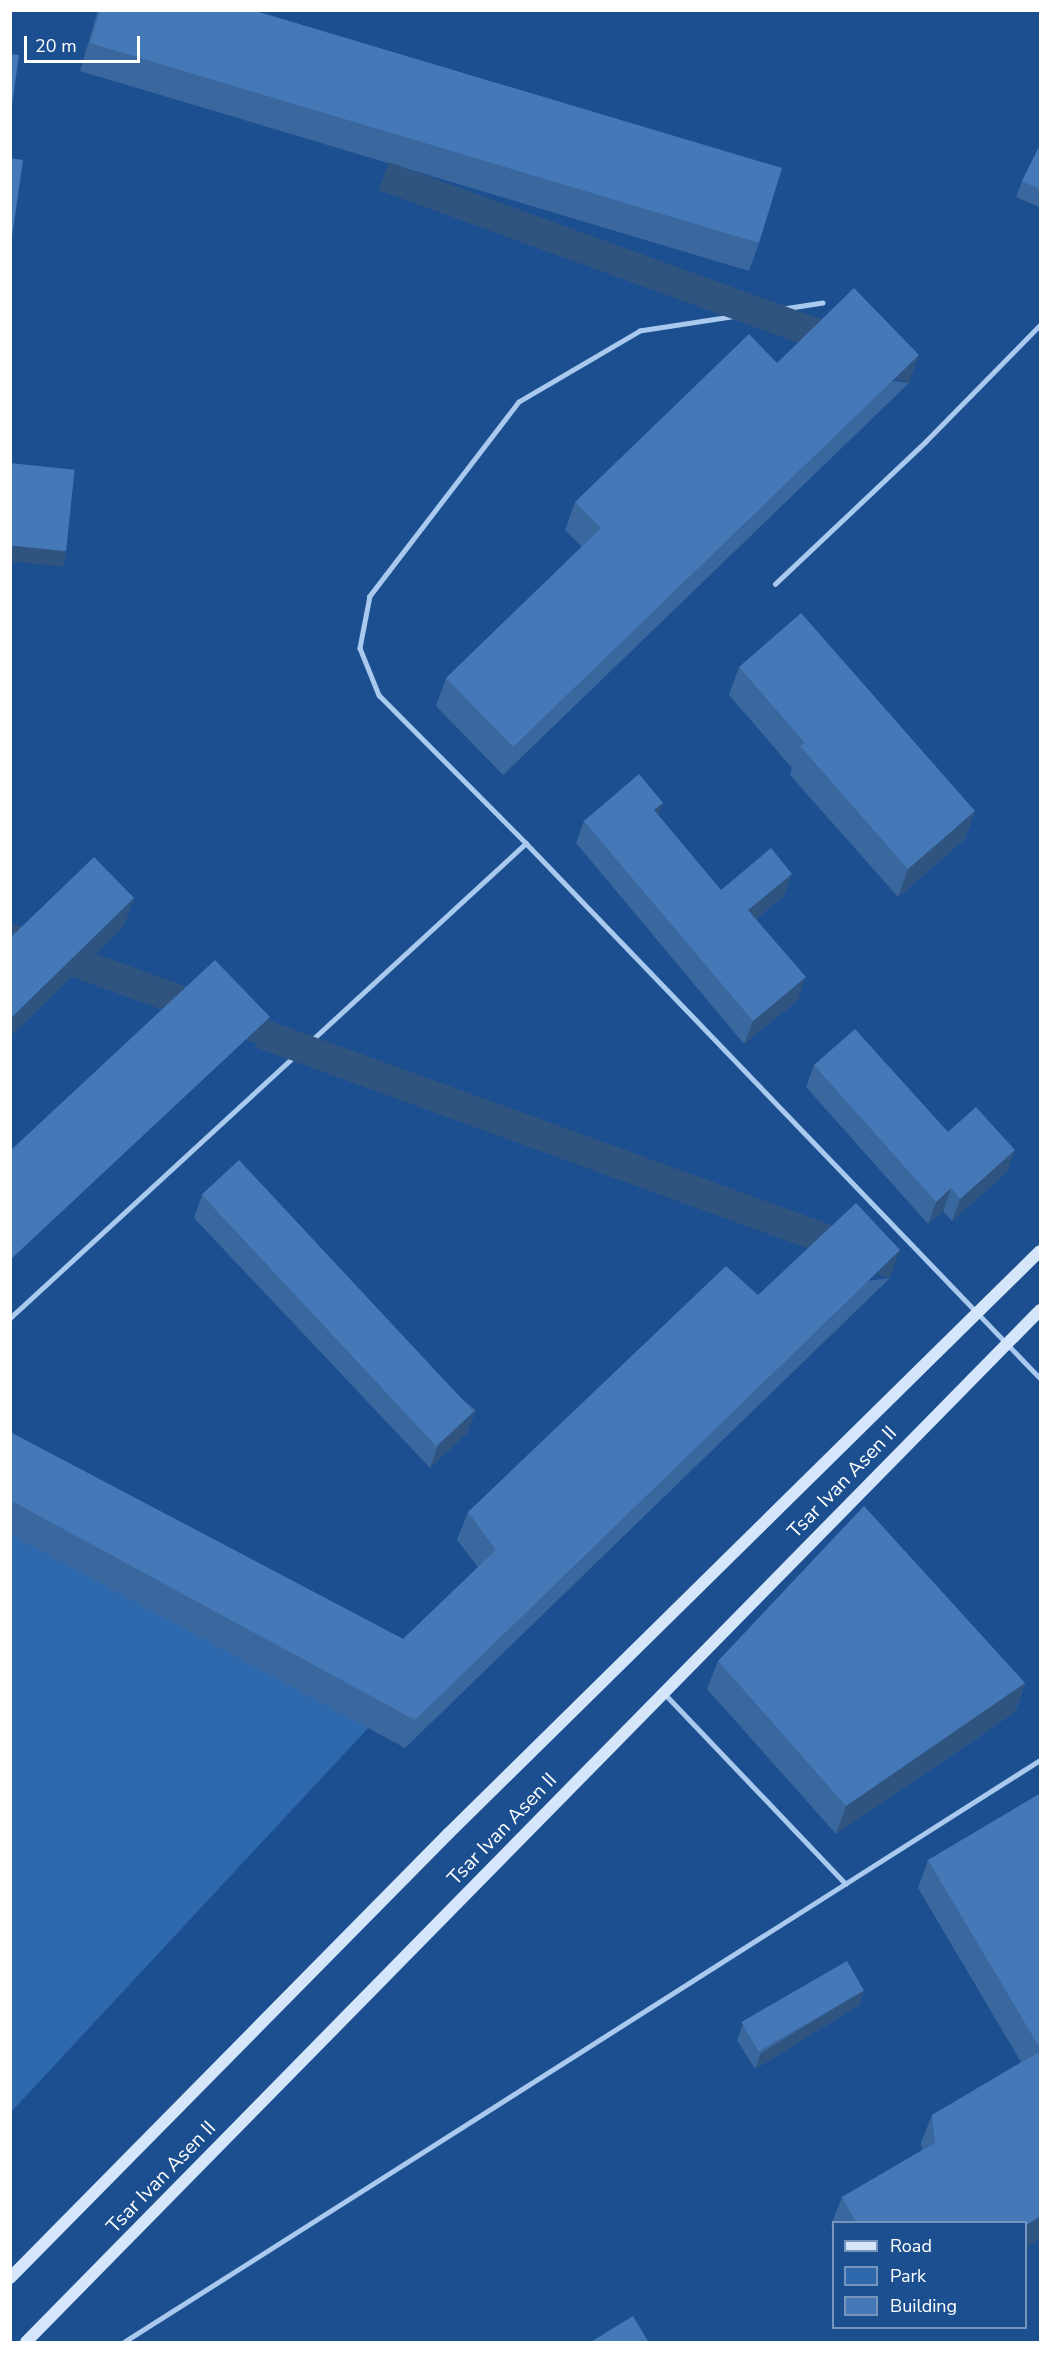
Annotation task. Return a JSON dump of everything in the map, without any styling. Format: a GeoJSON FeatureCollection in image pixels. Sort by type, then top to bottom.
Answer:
{"type":"FeatureCollection","features":[{"type":"Feature","properties":{"kind":"street","name":"Tsar Ivan Asen II"},"geometry":{"type":"LineString","coordinates":[[10,2278],[457,1825],[1041,1251]]}},
{"type":"Feature","properties":{"kind":"street","name":"Tsar Ivan Asen II"},"geometry":{"type":"LineString","coordinates":[[26,2343],[663,1692],[1041,1310]]}},
{"type":"Feature","properties":{"kind":"lane"},"geometry":{"type":"LineString","coordinates":[[823,303],[640,332],[519,402],[370,596],[360,648],[379,695],[526,843],[976,1314],[1041,1378]]}},
{"type":"Feature","properties":{"kind":"lane"},"geometry":{"type":"LineString","coordinates":[[775,584],[925,442],[1041,325]]}},
{"type":"Feature","properties":{"kind":"lane"},"geometry":{"type":"LineString","coordinates":[[10,1318],[526,843]]}},
{"type":"Feature","properties":{"kind":"lane"},"geometry":{"type":"LineString","coordinates":[[663,1692],[846,1884]]}},
{"type":"Feature","properties":{"kind":"lane"},"geometry":{"type":"LineString","coordinates":[[123,2343],[1041,1760]]}},
{"type":"Feature","properties":{"kind":"green space"},"geometry":{"type":"Polygon","coordinates":[[[11,1515],[384,1711],[11,2112],[11,1515]]]}},
{"type":"Feature","properties":{"kind":"building"},"geometry":{"type":"Polygon","coordinates":[[[100,10],[252,10],[782,168],[759,243],[90,43],[100,10]]]}},
{"type":"Feature","properties":{"kind":"building"},"geometry":{"type":"Polygon","coordinates":[[[10,54],[19,55],[10,119],[10,54]]]}},
{"type":"Feature","properties":{"kind":"building"},"geometry":{"type":"Polygon","coordinates":[[[1041,143],[1041,190],[1022,181],[1041,143]]]}},
{"type":"Feature","properties":{"kind":"building"},"geometry":{"type":"Polygon","coordinates":[[[10,158],[23,160],[10,251],[10,158]]]}},
{"type":"Feature","properties":{"kind":"building"},"geometry":{"type":"Polygon","coordinates":[[[854,288],[919,355],[513,747],[446,678],[601,528],[575,502],[749,334],[777,363],[854,288]]]}},
{"type":"Feature","properties":{"kind":"building"},"geometry":{"type":"Polygon","coordinates":[[[10,463],[75,470],[66,551],[10,545],[10,463]]]}},
{"type":"Feature","properties":{"kind":"building"},"geometry":{"type":"Polygon","coordinates":[[[801,613],[975,811],[908,869],[800,746],[805,743],[739,667],[801,613]]]}},
{"type":"Feature","properties":{"kind":"building"},"geometry":{"type":"Polygon","coordinates":[[[639,774],[663,803],[654,810],[721,890],[771,848],[792,874],[748,910],[806,977],[753,1021],[584,821],[639,774]]]}},
{"type":"Feature","properties":{"kind":"building"},"geometry":{"type":"Polygon","coordinates":[[[94,857],[134,898],[10,1019],[10,938],[94,857]]]}},
{"type":"Feature","properties":{"kind":"building"},"geometry":{"type":"Polygon","coordinates":[[[215,960],[270,1017],[10,1260],[10,1151],[215,960]]]}},
{"type":"Feature","properties":{"kind":"building"},"geometry":{"type":"Polygon","coordinates":[[[855,1029],[948,1132],[976,1107],[1015,1150],[960,1199],[951,1188],[936,1202],[814,1065],[855,1029]]]}},
{"type":"Feature","properties":{"kind":"building"},"geometry":{"type":"Polygon","coordinates":[[[239,1160],[474,1412],[436,1446],[202,1195],[239,1160]]]}},
{"type":"Feature","properties":{"kind":"building"},"geometry":{"type":"Polygon","coordinates":[[[856,1203],[900,1250],[415,1720],[10,1500],[10,1432],[403,1639],[496,1550],[468,1512],[726,1266],[758,1295],[856,1203]]]}},
{"type":"Feature","properties":{"kind":"building"},"geometry":{"type":"Polygon","coordinates":[[[864,1506],[1025,1683],[846,1806],[718,1661],[864,1506]]]}},
{"type":"Feature","properties":{"kind":"building"},"geometry":{"type":"Polygon","coordinates":[[[1041,1793],[1041,2050],[928,1860],[1041,1793]]]}},
{"type":"Feature","properties":{"kind":"building"},"geometry":{"type":"Polygon","coordinates":[[[847,1961],[864,1990],[758,2051],[741,2022],[847,1961]]]}},
{"type":"Feature","properties":{"kind":"building"},"geometry":{"type":"Polygon","coordinates":[[[1041,2051],[1041,2216],[1027,2224],[1027,2221],[855,2221],[842,2197],[935,2143],[932,2115],[1041,2051]]]}},
{"type":"Feature","properties":{"kind":"building"},"geometry":{"type":"Polygon","coordinates":[[[633,2316],[649,2343],[589,2343],[633,2316]]]}}]}
